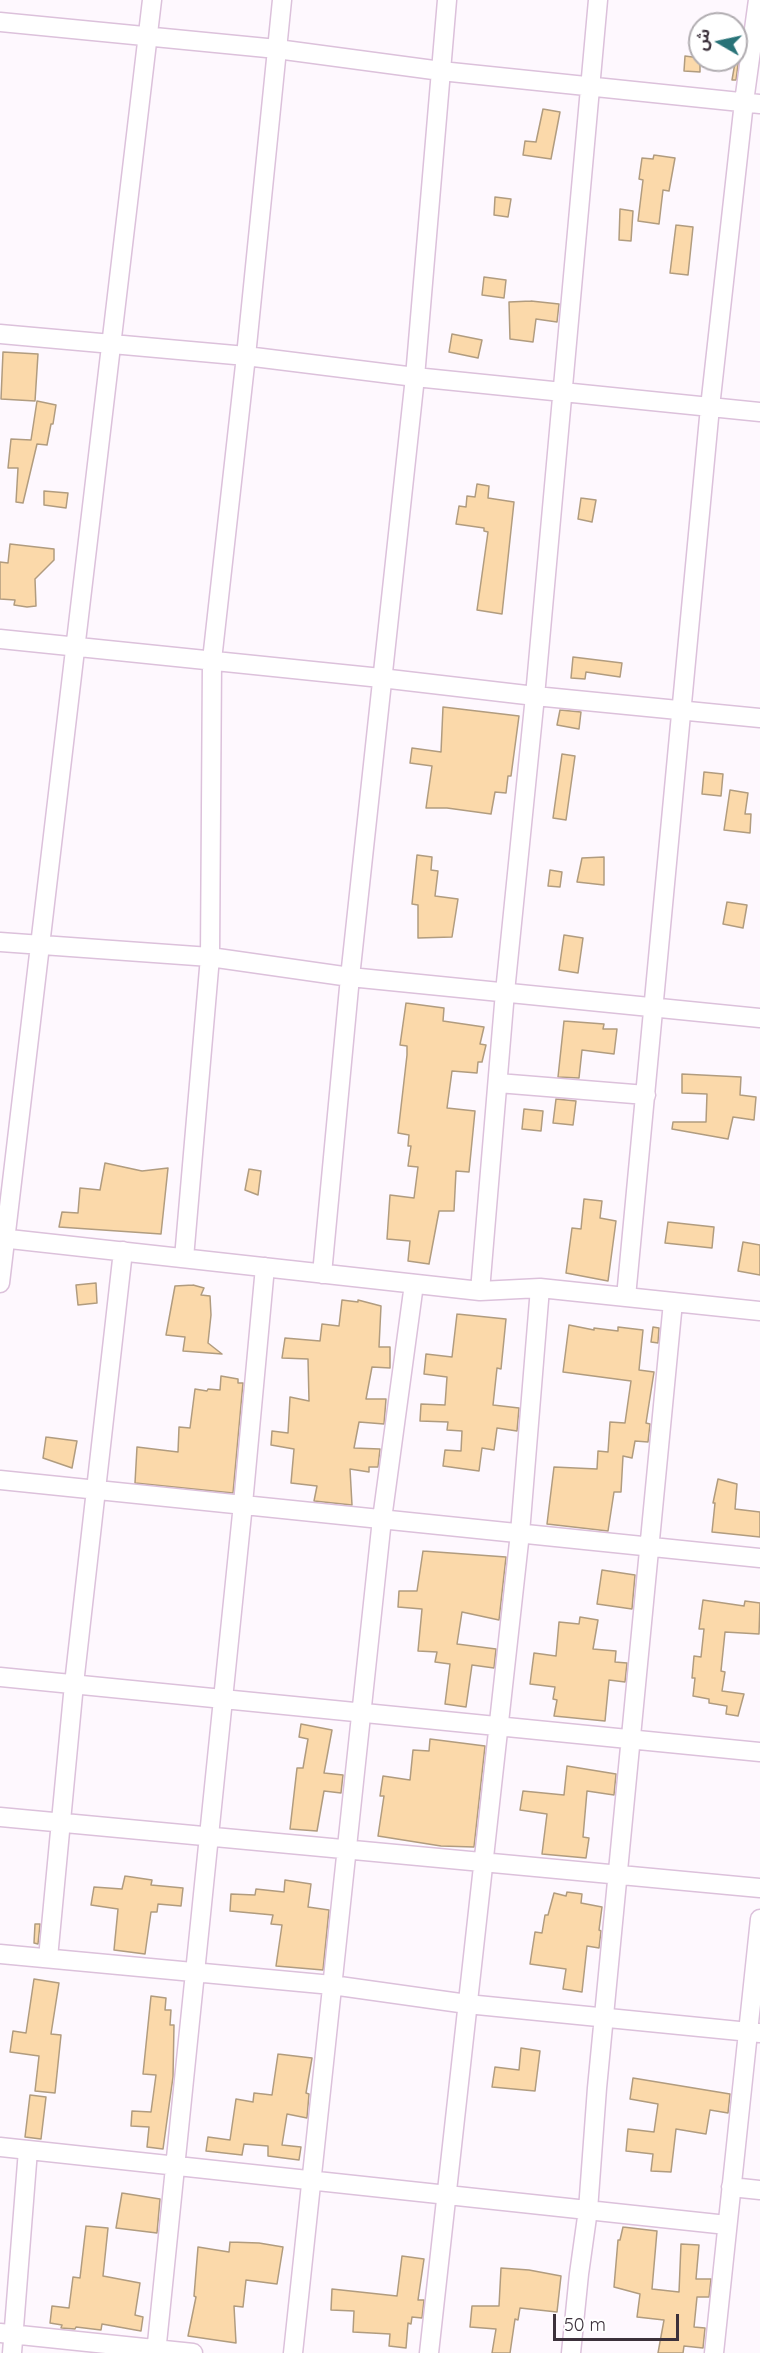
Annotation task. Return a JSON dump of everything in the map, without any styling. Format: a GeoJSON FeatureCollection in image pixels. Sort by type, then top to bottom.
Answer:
{"type":"FeatureCollection","features":[{"type":"Feature","properties":{"kind":"street"},"geometry":{"type":"LineString","coordinates":[[0,1283],[3,1238],[152,0]]}},
{"type":"Feature","properties":{"kind":"street"},"geometry":{"type":"LineString","coordinates":[[184,1258],[210,957],[212,660],[282,0]]}},
{"type":"Feature","properties":{"kind":"street"},"geometry":{"type":"LineString","coordinates":[[322,1274],[381,678],[415,377],[447,0]]}},
{"type":"Feature","properties":{"kind":"street"},"geometry":{"type":"LineString","coordinates":[[480,1291],[505,992],[535,696],[598,0]]}},
{"type":"Feature","properties":{"kind":"street"},"geometry":{"type":"LineString","coordinates":[[626,1297],[710,407],[752,103],[758,0]]}},
{"type":"Feature","properties":{"kind":"street"},"geometry":{"type":"LineString","coordinates":[[0,22],[277,49],[441,71],[752,103]]}},
{"type":"Feature","properties":{"kind":"street"},"geometry":{"type":"LineString","coordinates":[[0,334],[246,356],[415,377],[760,412]]}},
{"type":"Feature","properties":{"kind":"street"},"geometry":{"type":"LineString","coordinates":[[0,639],[760,718]]}},
{"type":"Feature","properties":{"kind":"street"},"geometry":{"type":"LineString","coordinates":[[0,942],[210,957],[350,977],[760,1018]]}},
{"type":"Feature","properties":{"kind":"street"},"geometry":{"type":"LineString","coordinates":[[498,1083],[646,1095]]}},
{"type":"Feature","properties":{"kind":"street"},"geometry":{"type":"LineString","coordinates":[[3,1238],[480,1291],[540,1288],[760,1311]]}},
{"type":"Feature","properties":{"kind":"street"},"geometry":{"type":"LineString","coordinates":[[48,1958],[74,1684],[123,1251]]}},
{"type":"Feature","properties":{"kind":"street"},"geometry":{"type":"LineString","coordinates":[[156,2351],[243,1504],[265,1267]]}},
{"type":"Feature","properties":{"kind":"street"},"geometry":{"type":"LineString","coordinates":[[293,2353],[382,1519],[414,1284]]}},
{"type":"Feature","properties":{"kind":"street"},"geometry":{"type":"LineString","coordinates":[[429,2353],[520,1533],[540,1288]]}},
{"type":"Feature","properties":{"kind":"street"},"geometry":{"type":"LineString","coordinates":[[571,2353],[588,2210],[604,2016],[673,1302]]}},
{"type":"Feature","properties":{"kind":"street"},"geometry":{"type":"LineString","coordinates":[[0,1480],[760,1558]]}},
{"type":"Feature","properties":{"kind":"street"},"geometry":{"type":"LineString","coordinates":[[0,1677],[760,1752]]}},
{"type":"Feature","properties":{"kind":"street"},"geometry":{"type":"LineString","coordinates":[[0,1817],[760,1888]]}},
{"type":"Feature","properties":{"kind":"street"},"geometry":{"type":"LineString","coordinates":[[714,2353],[731,2187],[754,2033],[760,1919]]}},
{"type":"Feature","properties":{"kind":"street"},"geometry":{"type":"LineString","coordinates":[[0,1954],[332,1985],[467,2004],[604,2016],[754,2033]]}},
{"type":"Feature","properties":{"kind":"street"},"geometry":{"type":"LineString","coordinates":[[0,2147],[727,2225]]}},
{"type":"Feature","properties":{"kind":"street"},"geometry":{"type":"LineString","coordinates":[[12,2353],[7,2334],[28,2150]]}},
{"type":"Feature","properties":{"kind":"street"},"geometry":{"type":"LineString","coordinates":[[731,2187],[760,2190]]}},
{"type":"Feature","properties":{"kind":"street"},"geometry":{"type":"LineString","coordinates":[[7,2334],[193,2353]]}},
{"type":"Feature","properties":{"kind":"building"},"geometry":{"type":"Polygon","coordinates":[[[685,56],[688,56],[688,71],[684,71],[685,56]]]}},
{"type":"Feature","properties":{"kind":"building"},"geometry":{"type":"Polygon","coordinates":[[[733,72],[737,72],[736,80],[732,80],[733,72]]]}},
{"type":"Feature","properties":{"kind":"building"},"geometry":{"type":"Polygon","coordinates":[[[543,109],[560,112],[551,159],[523,155],[525,141],[536,142],[543,109]]]}},
{"type":"Feature","properties":{"kind":"building"},"geometry":{"type":"Polygon","coordinates":[[[654,155],[675,158],[669,191],[663,190],[659,224],[638,221],[643,180],[639,179],[642,158],[653,159],[654,155]]]}},
{"type":"Feature","properties":{"kind":"building"},"geometry":{"type":"Polygon","coordinates":[[[495,197],[511,199],[508,217],[494,215],[495,197]]]}},
{"type":"Feature","properties":{"kind":"building"},"geometry":{"type":"Polygon","coordinates":[[[620,209],[633,211],[631,241],[619,240],[620,209]]]}},
{"type":"Feature","properties":{"kind":"building"},"geometry":{"type":"Polygon","coordinates":[[[676,225],[693,227],[688,275],[670,273],[676,225]]]}},
{"type":"Feature","properties":{"kind":"building"},"geometry":{"type":"Polygon","coordinates":[[[484,277],[506,280],[504,298],[482,295],[484,277]]]}},
{"type":"Feature","properties":{"kind":"building"},"geometry":{"type":"Polygon","coordinates":[[[531,301],[559,304],[557,322],[536,319],[533,342],[510,339],[509,302],[531,301]]]}},
{"type":"Feature","properties":{"kind":"building"},"geometry":{"type":"Polygon","coordinates":[[[452,334],[482,340],[478,358],[449,352],[452,334]]]}},
{"type":"Feature","properties":{"kind":"building"},"geometry":{"type":"Polygon","coordinates":[[[3,352],[38,354],[35,401],[1,399],[3,352]]]}},
{"type":"Feature","properties":{"kind":"building"},"geometry":{"type":"Polygon","coordinates":[[[37,401],[56,405],[53,424],[51,424],[47,445],[37,444],[23,503],[16,502],[18,468],[8,468],[11,439],[31,440],[37,401]]]}},
{"type":"Feature","properties":{"kind":"building"},"geometry":{"type":"Polygon","coordinates":[[[477,484],[489,486],[488,498],[514,502],[502,614],[477,610],[488,532],[484,531],[484,528],[456,524],[459,506],[466,507],[467,496],[475,497],[477,484]]]}},
{"type":"Feature","properties":{"kind":"building"},"geometry":{"type":"Polygon","coordinates":[[[44,491],[68,493],[66,508],[44,505],[44,491]]]}},
{"type":"Feature","properties":{"kind":"building"},"geometry":{"type":"Polygon","coordinates":[[[581,498],[596,500],[592,522],[578,519],[581,498]]]}},
{"type":"Feature","properties":{"kind":"building"},"geometry":{"type":"Polygon","coordinates":[[[10,544],[54,549],[54,560],[35,579],[36,606],[14,605],[15,600],[0,599],[0,562],[8,563],[10,544]]]}},
{"type":"Feature","properties":{"kind":"building"},"geometry":{"type":"Polygon","coordinates":[[[573,657],[622,663],[620,677],[586,672],[585,679],[571,678],[573,657]]]}},
{"type":"Feature","properties":{"kind":"building"},"geometry":{"type":"Polygon","coordinates":[[[443,707],[519,716],[511,776],[508,776],[506,793],[495,792],[491,814],[447,808],[426,808],[432,766],[410,763],[412,748],[441,752],[443,707]]]}},
{"type":"Feature","properties":{"kind":"building"},"geometry":{"type":"Polygon","coordinates":[[[560,710],[581,712],[579,729],[557,725],[560,710]]]}},
{"type":"Feature","properties":{"kind":"building"},"geometry":{"type":"Polygon","coordinates":[[[562,754],[575,756],[566,820],[553,818],[562,754]]]}},
{"type":"Feature","properties":{"kind":"building"},"geometry":{"type":"Polygon","coordinates":[[[704,772],[723,774],[721,796],[702,794],[704,772]]]}},
{"type":"Feature","properties":{"kind":"building"},"geometry":{"type":"Polygon","coordinates":[[[730,790],[748,793],[745,814],[751,814],[750,833],[724,830],[730,790]]]}},
{"type":"Feature","properties":{"kind":"building"},"geometry":{"type":"Polygon","coordinates":[[[417,855],[432,857],[431,870],[438,871],[435,896],[458,899],[452,937],[418,938],[418,905],[412,904],[417,855]]]}},
{"type":"Feature","properties":{"kind":"building"},"geometry":{"type":"Polygon","coordinates":[[[604,857],[604,885],[577,882],[582,858],[604,857]]]}},
{"type":"Feature","properties":{"kind":"building"},"geometry":{"type":"Polygon","coordinates":[[[550,870],[562,872],[560,887],[548,886],[550,870]]]}},
{"type":"Feature","properties":{"kind":"building"},"geometry":{"type":"Polygon","coordinates":[[[727,902],[747,905],[743,928],[723,924],[727,902]]]}},
{"type":"Feature","properties":{"kind":"building"},"geometry":{"type":"Polygon","coordinates":[[[564,935],[583,938],[578,973],[559,970],[564,935]]]}},
{"type":"Feature","properties":{"kind":"building"},"geometry":{"type":"Polygon","coordinates":[[[406,1003],[444,1008],[443,1021],[484,1027],[480,1044],[486,1045],[482,1062],[478,1062],[477,1073],[452,1071],[447,1108],[475,1111],[469,1172],[456,1171],[454,1211],[439,1211],[429,1264],[408,1261],[410,1241],[387,1239],[390,1195],[414,1198],[418,1167],[408,1166],[411,1146],[408,1146],[409,1135],[398,1133],[407,1055],[407,1046],[400,1045],[406,1003]]]}},
{"type":"Feature","properties":{"kind":"building"},"geometry":{"type":"Polygon","coordinates":[[[564,1021],[604,1024],[603,1029],[617,1029],[614,1054],[582,1050],[579,1078],[558,1077],[564,1021]]]}},
{"type":"Feature","properties":{"kind":"building"},"geometry":{"type":"Polygon","coordinates":[[[682,1074],[741,1077],[740,1095],[756,1097],[754,1120],[733,1117],[728,1139],[672,1129],[673,1122],[706,1122],[707,1094],[682,1093],[682,1074]]]}},
{"type":"Feature","properties":{"kind":"building"},"geometry":{"type":"Polygon","coordinates":[[[556,1099],[576,1101],[573,1125],[553,1123],[556,1099]]]}},
{"type":"Feature","properties":{"kind":"building"},"geometry":{"type":"Polygon","coordinates":[[[524,1109],[543,1111],[541,1131],[522,1129],[524,1109]]]}},
{"type":"Feature","properties":{"kind":"building"},"geometry":{"type":"Polygon","coordinates":[[[105,1163],[142,1171],[168,1168],[161,1234],[59,1227],[62,1212],[78,1213],[80,1188],[100,1190],[105,1163]]]}},
{"type":"Feature","properties":{"kind":"building"},"geometry":{"type":"Polygon","coordinates":[[[249,1169],[261,1171],[258,1195],[245,1190],[249,1169]]]}},
{"type":"Feature","properties":{"kind":"building"},"geometry":{"type":"Polygon","coordinates":[[[584,1199],[602,1201],[600,1218],[616,1221],[608,1281],[566,1273],[572,1228],[581,1229],[584,1199]]]}},
{"type":"Feature","properties":{"kind":"building"},"geometry":{"type":"Polygon","coordinates":[[[668,1222],[714,1227],[712,1248],[665,1243],[668,1222]]]}},
{"type":"Feature","properties":{"kind":"building"},"geometry":{"type":"Polygon","coordinates":[[[743,1242],[760,1245],[760,1275],[738,1271],[743,1242]]]}},
{"type":"Feature","properties":{"kind":"building"},"geometry":{"type":"Polygon","coordinates":[[[96,1283],[97,1303],[78,1305],[76,1285],[96,1283]]]}},
{"type":"Feature","properties":{"kind":"building"},"geometry":{"type":"Polygon","coordinates":[[[193,1285],[204,1288],[201,1295],[210,1296],[211,1315],[208,1343],[222,1354],[183,1351],[185,1337],[166,1335],[175,1286],[193,1285]]]}},
{"type":"Feature","properties":{"kind":"building"},"geometry":{"type":"Polygon","coordinates":[[[342,1300],[358,1302],[358,1300],[381,1306],[379,1347],[390,1347],[390,1368],[372,1367],[366,1399],[386,1399],[384,1424],[359,1422],[354,1448],[380,1449],[378,1467],[369,1467],[369,1472],[350,1469],[352,1505],[314,1501],[317,1486],[291,1483],[294,1449],[271,1445],[272,1431],[288,1433],[290,1397],[309,1401],[308,1359],[282,1358],[285,1338],[320,1341],[322,1324],[339,1326],[342,1300]]]}},
{"type":"Feature","properties":{"kind":"building"},"geometry":{"type":"Polygon","coordinates":[[[457,1314],[506,1319],[501,1369],[497,1368],[493,1405],[519,1408],[517,1431],[497,1428],[494,1450],[482,1448],[479,1471],[443,1466],[445,1450],[461,1451],[462,1431],[447,1430],[448,1422],[420,1421],[421,1404],[445,1405],[447,1377],[424,1374],[426,1354],[452,1357],[457,1314]]]}},
{"type":"Feature","properties":{"kind":"building"},"geometry":{"type":"Polygon","coordinates":[[[569,1325],[594,1330],[594,1328],[618,1331],[618,1327],[643,1330],[639,1370],[654,1372],[646,1423],[650,1424],[648,1442],[635,1441],[632,1458],[623,1456],[621,1492],[614,1492],[608,1531],[547,1524],[554,1467],[597,1469],[598,1451],[608,1452],[610,1422],[625,1423],[631,1381],[563,1372],[569,1325]]]}},
{"type":"Feature","properties":{"kind":"building"},"geometry":{"type":"Polygon","coordinates":[[[653,1327],[659,1328],[658,1343],[651,1342],[653,1327]]]}},
{"type":"Feature","properties":{"kind":"building"},"geometry":{"type":"Polygon","coordinates":[[[221,1376],[238,1379],[238,1383],[243,1383],[233,1493],[135,1483],[137,1447],[178,1452],[179,1427],[190,1428],[195,1389],[220,1390],[221,1376]]]}},
{"type":"Feature","properties":{"kind":"building"},"geometry":{"type":"Polygon","coordinates":[[[46,1437],[77,1441],[72,1468],[43,1458],[46,1437]]]}},
{"type":"Feature","properties":{"kind":"building"},"geometry":{"type":"Polygon","coordinates":[[[718,1479],[737,1484],[735,1509],[760,1512],[760,1537],[712,1532],[715,1503],[713,1503],[718,1479]]]}},
{"type":"Feature","properties":{"kind":"building"},"geometry":{"type":"Polygon","coordinates":[[[423,1551],[506,1557],[499,1620],[462,1612],[457,1644],[496,1649],[494,1668],[472,1665],[466,1707],[445,1704],[450,1664],[435,1662],[437,1652],[418,1651],[422,1609],[398,1607],[399,1591],[417,1591],[423,1551]]]}},
{"type":"Feature","properties":{"kind":"building"},"geometry":{"type":"Polygon","coordinates":[[[602,1570],[635,1575],[632,1609],[597,1604],[602,1570]]]}},
{"type":"Feature","properties":{"kind":"building"},"geometry":{"type":"Polygon","coordinates":[[[703,1600],[744,1606],[745,1601],[760,1603],[759,1634],[725,1632],[721,1671],[725,1672],[722,1691],[744,1694],[738,1716],[726,1714],[727,1706],[709,1703],[709,1699],[693,1696],[694,1656],[701,1657],[704,1629],[699,1629],[703,1600]]]}},
{"type":"Feature","properties":{"kind":"building"},"geometry":{"type":"Polygon","coordinates":[[[580,1617],[598,1620],[593,1649],[616,1651],[615,1662],[627,1663],[625,1682],[609,1680],[605,1721],[554,1716],[557,1700],[553,1699],[555,1687],[530,1684],[534,1653],[556,1656],[559,1622],[579,1624],[580,1617]]]}},
{"type":"Feature","properties":{"kind":"building"},"geometry":{"type":"Polygon","coordinates":[[[301,1724],[332,1730],[324,1773],[343,1775],[341,1793],[324,1791],[317,1831],[290,1829],[297,1768],[303,1768],[308,1739],[299,1737],[301,1724]]]}},
{"type":"Feature","properties":{"kind":"building"},"geometry":{"type":"Polygon","coordinates":[[[430,1739],[485,1746],[474,1847],[441,1846],[378,1836],[384,1796],[380,1796],[383,1776],[410,1780],[413,1750],[429,1751],[430,1739]]]}},
{"type":"Feature","properties":{"kind":"building"},"geometry":{"type":"Polygon","coordinates":[[[567,1766],[616,1774],[614,1795],[587,1791],[583,1837],[589,1838],[586,1858],[542,1854],[547,1814],[520,1810],[523,1791],[564,1795],[567,1766]]]}},
{"type":"Feature","properties":{"kind":"building"},"geometry":{"type":"Polygon","coordinates":[[[125,1876],[152,1880],[151,1885],[183,1888],[181,1906],[158,1904],[157,1912],[151,1912],[145,1954],[114,1950],[118,1909],[91,1905],[94,1887],[122,1889],[125,1876]]]}},
{"type":"Feature","properties":{"kind":"building"},"geometry":{"type":"Polygon","coordinates":[[[285,1880],[311,1884],[308,1907],[329,1910],[323,1970],[276,1966],[282,1925],[271,1924],[273,1915],[230,1911],[231,1894],[255,1895],[256,1889],[284,1892],[285,1880]]]}},
{"type":"Feature","properties":{"kind":"building"},"geometry":{"type":"Polygon","coordinates":[[[567,1892],[582,1894],[581,1903],[602,1907],[599,1948],[587,1946],[582,1992],[563,1989],[566,1969],[530,1964],[535,1932],[542,1933],[545,1915],[548,1915],[554,1893],[566,1896],[567,1892]]]}},
{"type":"Feature","properties":{"kind":"building"},"geometry":{"type":"Polygon","coordinates":[[[35,1924],[40,1924],[38,1944],[34,1943],[35,1924]]]}},
{"type":"Feature","properties":{"kind":"building"},"geometry":{"type":"Polygon","coordinates":[[[34,1979],[59,1983],[51,2034],[61,2035],[55,2093],[35,2091],[39,2056],[10,2052],[13,2031],[26,2033],[34,1979]]]}},
{"type":"Feature","properties":{"kind":"building"},"geometry":{"type":"Polygon","coordinates":[[[151,1996],[166,1998],[165,2010],[171,2010],[170,2025],[174,2025],[173,2077],[163,2149],[147,2147],[149,2127],[131,2126],[132,2111],[151,2112],[156,2075],[143,2074],[151,1996]]]}},
{"type":"Feature","properties":{"kind":"building"},"geometry":{"type":"Polygon","coordinates":[[[521,2048],[540,2051],[535,2091],[492,2087],[495,2067],[519,2070],[521,2048]]]}},
{"type":"Feature","properties":{"kind":"building"},"geometry":{"type":"Polygon","coordinates":[[[278,2054],[312,2058],[306,2093],[309,2094],[307,2118],[287,2114],[282,2145],[301,2147],[299,2160],[268,2156],[268,2146],[244,2144],[242,2155],[206,2151],[208,2137],[230,2140],[236,2099],[253,2102],[254,2093],[272,2095],[278,2054]]]}},
{"type":"Feature","properties":{"kind":"building"},"geometry":{"type":"Polygon","coordinates":[[[633,2078],[730,2094],[728,2113],[710,2110],[706,2134],[676,2129],[671,2172],[651,2171],[653,2154],[626,2151],[628,2129],[654,2132],[658,2104],[630,2099],[633,2078]]]}},
{"type":"Feature","properties":{"kind":"building"},"geometry":{"type":"Polygon","coordinates":[[[30,2095],[46,2097],[41,2139],[25,2137],[30,2095]]]}},
{"type":"Feature","properties":{"kind":"building"},"geometry":{"type":"Polygon","coordinates":[[[122,2193],[160,2199],[157,2233],[116,2228],[122,2193]]]}},
{"type":"Feature","properties":{"kind":"building"},"geometry":{"type":"Polygon","coordinates":[[[86,2226],[108,2228],[103,2276],[140,2283],[135,2315],[143,2317],[141,2331],[102,2324],[101,2330],[61,2328],[62,2325],[50,2323],[52,2306],[69,2308],[73,2277],[80,2278],[86,2226]]]}},
{"type":"Feature","properties":{"kind":"building"},"geometry":{"type":"Polygon","coordinates":[[[623,2227],[657,2231],[652,2289],[679,2292],[681,2244],[699,2245],[696,2279],[711,2279],[709,2297],[697,2297],[694,2327],[705,2328],[703,2348],[684,2346],[683,2353],[658,2353],[664,2320],[637,2317],[640,2294],[614,2287],[618,2240],[620,2240],[623,2227]]]}},
{"type":"Feature","properties":{"kind":"building"},"geometry":{"type":"Polygon","coordinates":[[[230,2242],[283,2247],[277,2284],[246,2280],[243,2307],[234,2306],[236,2343],[188,2336],[196,2297],[194,2296],[198,2247],[229,2252],[230,2242]]]}},
{"type":"Feature","properties":{"kind":"building"},"geometry":{"type":"Polygon","coordinates":[[[402,2256],[424,2259],[418,2300],[424,2300],[422,2318],[412,2317],[411,2324],[408,2323],[406,2348],[389,2346],[390,2334],[353,2332],[354,2311],[331,2310],[332,2289],[397,2296],[402,2256]]]}},
{"type":"Feature","properties":{"kind":"building"},"geometry":{"type":"Polygon","coordinates":[[[501,2268],[561,2276],[557,2312],[520,2308],[518,2320],[515,2319],[510,2353],[492,2353],[496,2329],[470,2327],[472,2306],[499,2306],[501,2268]]]}}]}
